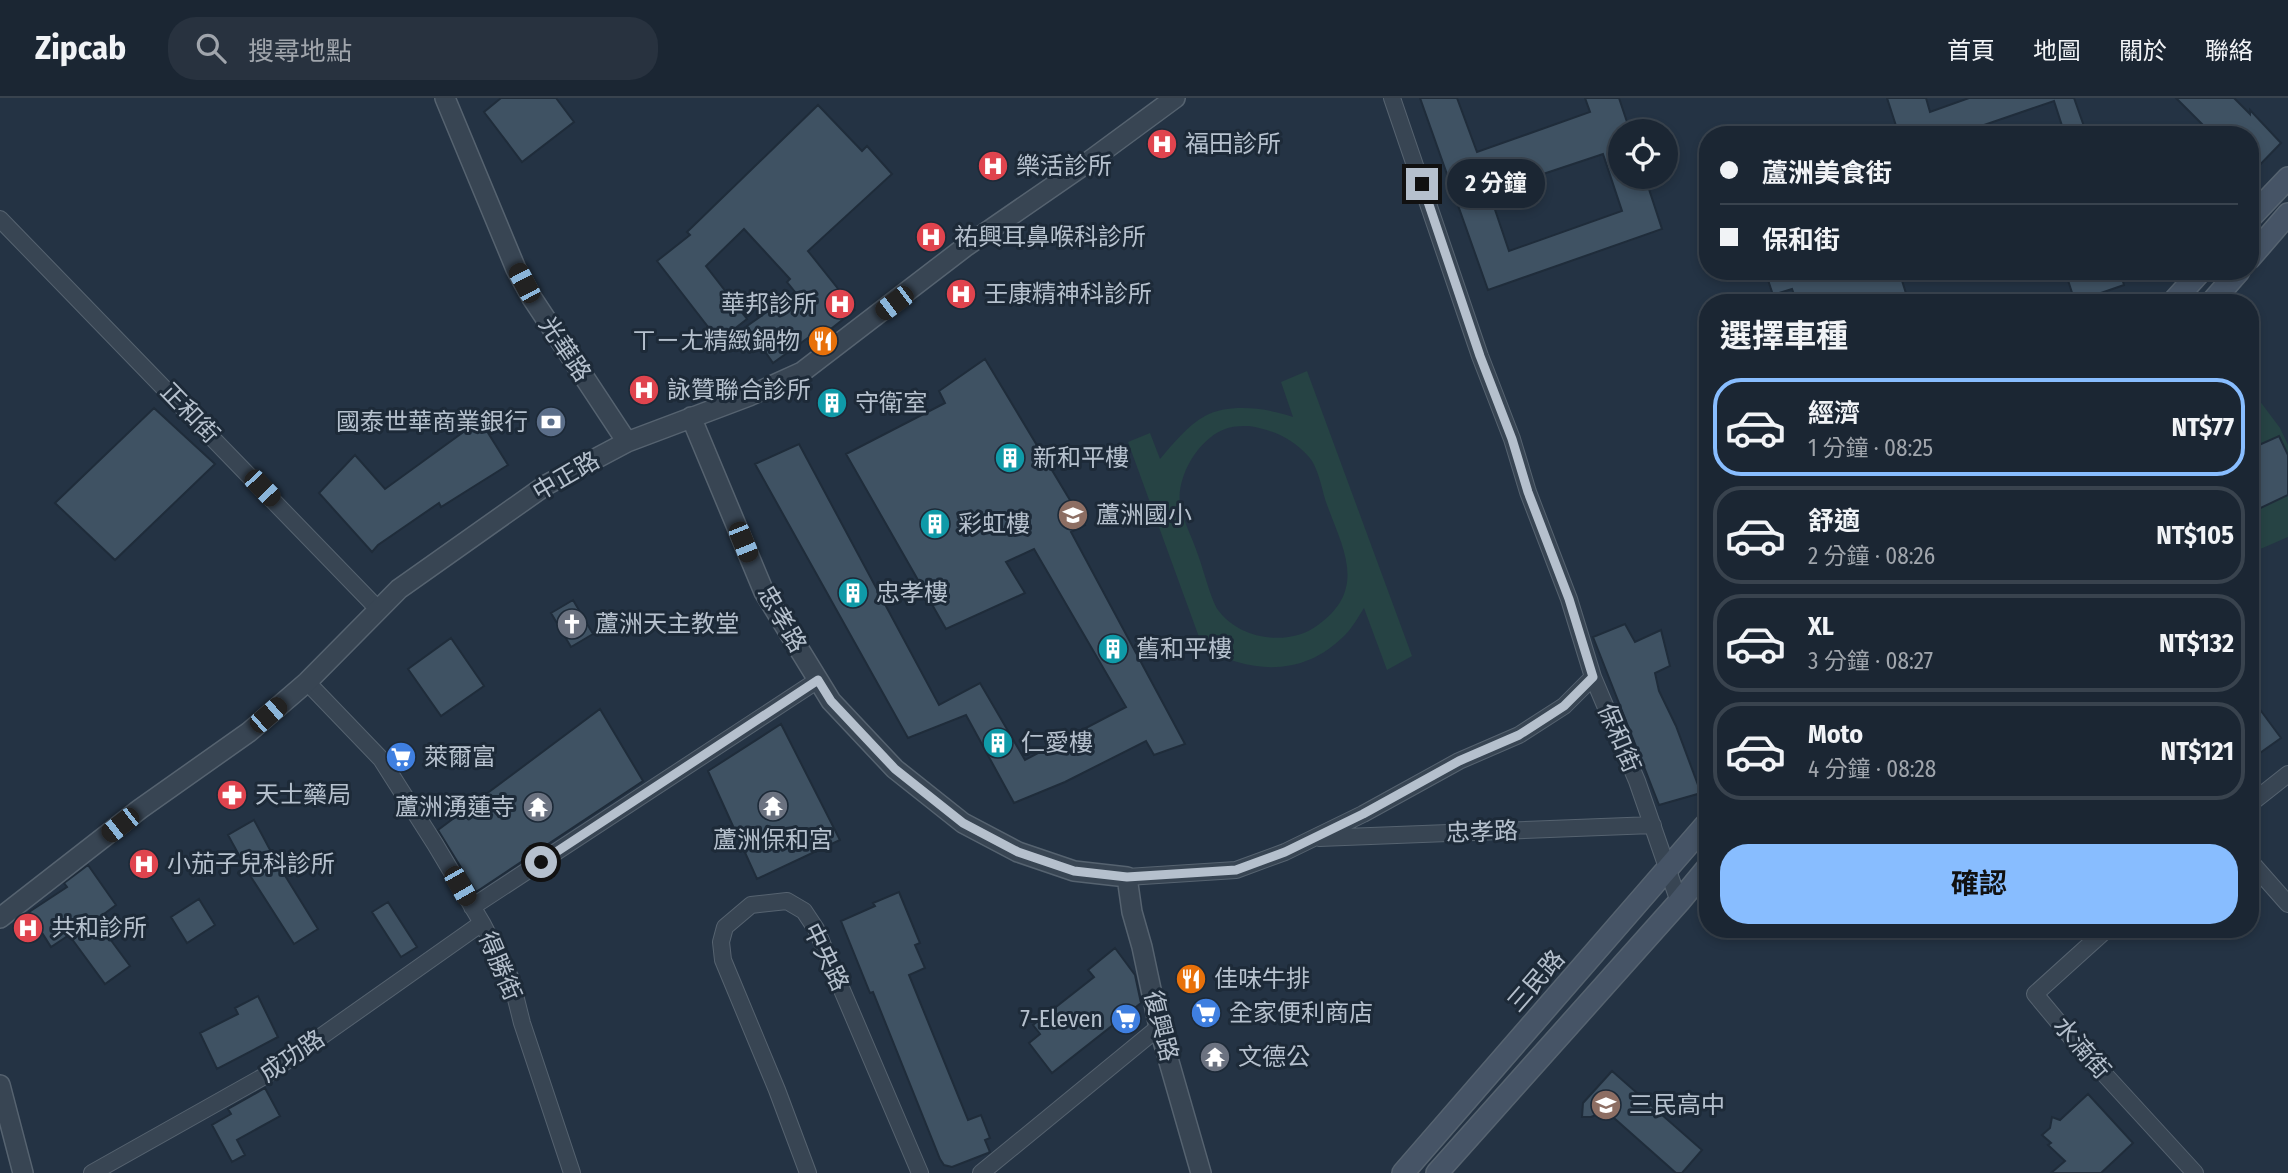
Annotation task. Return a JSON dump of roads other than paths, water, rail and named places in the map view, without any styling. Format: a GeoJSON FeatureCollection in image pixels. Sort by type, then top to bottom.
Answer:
{"type":"FeatureCollection","features":[{"type":"Feature","properties":{"kind":"main road"},"geometry":{"type":"LineString","coordinates":[[2259,209],[2288,178]]}},
{"type":"Feature","properties":{"kind":"main road"},"geometry":{"type":"LineString","coordinates":[[2259,248],[2288,214]]}},
{"type":"Feature","properties":{"kind":"main road"},"geometry":{"type":"LineString","coordinates":[[2180,294],[2193,280]]}},
{"type":"Feature","properties":{"kind":"main road"},"geometry":{"type":"LineString","coordinates":[[2219,294],[2231,280]]}},
{"type":"Feature","properties":{"kind":"main road","name":"三民路"},"geometry":{"type":"LineString","coordinates":[[1403,1173],[1699,832]]}},
{"type":"Feature","properties":{"kind":"main road"},"geometry":{"type":"LineString","coordinates":[[1437,1173],[1699,878]]}},
{"type":"Feature","properties":{"kind":"street","name":"光華路"},"geometry":{"type":"LineString","coordinates":[[445,98],[516,269],[532,298],[627,442]]}},
{"type":"Feature","properties":{"kind":"street","name":"中正路"},"geometry":{"type":"LineString","coordinates":[[0,918],[140,809],[249,732],[307,682],[399,589],[546,485],[627,442],[749,396],[802,372],[965,247],[1175,98]]}},
{"type":"Feature","properties":{"kind":"street","name":"保和街"},"geometry":{"type":"LineString","coordinates":[[1392,98],[1480,356],[1512,439],[1528,492],[1569,599],[1593,677],[1637,780],[1679,902]]}},
{"type":"Feature","properties":{"kind":"street","name":"正和街"},"geometry":{"type":"LineString","coordinates":[[0,219],[377,609]]}},
{"type":"Feature","properties":{"kind":"street","name":"忠孝路"},"geometry":{"type":"LineString","coordinates":[[691,417],[764,592],[831,701],[895,769],[963,823],[1018,852],[1074,871],[1127,877],[1236,870],[1285,852],[1363,814],[1459,761],[1519,735],[1564,706],[1593,677]]}},
{"type":"Feature","properties":{"kind":"street"},"geometry":{"type":"LineString","coordinates":[[472,907],[818,680]]}},
{"type":"Feature","properties":{"kind":"street","name":"得勝街"},"geometry":{"type":"LineString","coordinates":[[307,682],[381,760],[482,923],[511,979],[522,1023],[572,1173]]}},
{"type":"Feature","properties":{"kind":"street"},"geometry":{"type":"LineString","coordinates":[[2259,797],[2288,774]]}},
{"type":"Feature","properties":{"kind":"street","name":"忠孝路"},"geometry":{"type":"LineString","coordinates":[[1311,838],[1653,825]]}},
{"type":"Feature","properties":{"kind":"street"},"geometry":{"type":"LineString","coordinates":[[2259,871],[2288,904]]}},
{"type":"Feature","properties":{"kind":"street","name":"復興路"},"geometry":{"type":"LineString","coordinates":[[1127,877],[1132,912],[1159,1027],[1201,1173]]}},
{"type":"Feature","properties":{"kind":"street","name":"中央路"},"geometry":{"type":"LineString","coordinates":[[808,1173],[723,960],[721,942],[725,927],[751,905],[787,901],[804,911],[816,929],[920,1173]]}},
{"type":"Feature","properties":{"kind":"street","name":"成功路"},"geometry":{"type":"LineString","coordinates":[[92,1173],[268,1074],[482,923]]}},
{"type":"Feature","properties":{"kind":"street","name":"水湳街"},"geometry":{"type":"LineString","coordinates":[[2097,938],[2035,994],[2194,1173]]}},
{"type":"Feature","properties":{"kind":"street"},"geometry":{"type":"LineString","coordinates":[[981,1173],[1159,1027]]}},
{"type":"Feature","properties":{"kind":"street"},"geometry":{"type":"LineString","coordinates":[[0,1084],[23,1173]]}},
{"type":"Feature","properties":{"kind":"place","name":"福田診所"},"geometry":{"type":"Point","coordinates":[1162,144]}},
{"type":"Feature","properties":{"kind":"place","name":"樂活診所"},"geometry":{"type":"Point","coordinates":[993,166]}},
{"type":"Feature","properties":{"kind":"place","name":"祐興耳鼻喉科診所"},"geometry":{"type":"Point","coordinates":[931,237]}},
{"type":"Feature","properties":{"kind":"place","name":"壬康精神科診所"},"geometry":{"type":"Point","coordinates":[961,294]}},
{"type":"Feature","properties":{"kind":"place","name":"華邦診所"},"geometry":{"type":"Point","coordinates":[840,304]}},
{"type":"Feature","properties":{"kind":"place","name":"ㄒㄧㄤ精緻鍋物"},"geometry":{"type":"Point","coordinates":[823,341]}},
{"type":"Feature","properties":{"kind":"place","name":"詠贊聯合診所"},"geometry":{"type":"Point","coordinates":[644,390]}},
{"type":"Feature","properties":{"kind":"place","name":"守衛室"},"geometry":{"type":"Point","coordinates":[832,403]}},
{"type":"Feature","properties":{"kind":"place","name":"國泰世華商業銀行"},"geometry":{"type":"Point","coordinates":[551,422]}},
{"type":"Feature","properties":{"kind":"place","name":"新和平樓"},"geometry":{"type":"Point","coordinates":[1010,458]}},
{"type":"Feature","properties":{"kind":"place","name":"蘆洲國小"},"geometry":{"type":"Point","coordinates":[1073,515]}},
{"type":"Feature","properties":{"kind":"place","name":"彩虹樓"},"geometry":{"type":"Point","coordinates":[935,524]}},
{"type":"Feature","properties":{"kind":"place","name":"忠孝樓"},"geometry":{"type":"Point","coordinates":[853,593]}},
{"type":"Feature","properties":{"kind":"place","name":"蘆洲天主教堂"},"geometry":{"type":"Point","coordinates":[572,624]}},
{"type":"Feature","properties":{"kind":"place","name":"舊和平樓"},"geometry":{"type":"Point","coordinates":[1113,649]}},
{"type":"Feature","properties":{"kind":"place","name":"仁愛樓"},"geometry":{"type":"Point","coordinates":[998,743]}},
{"type":"Feature","properties":{"kind":"place","name":"萊爾富"},"geometry":{"type":"Point","coordinates":[401,757]}},
{"type":"Feature","properties":{"kind":"place","name":"天士藥局"},"geometry":{"type":"Point","coordinates":[232,795]}},
{"type":"Feature","properties":{"kind":"place","name":"蘆洲保和宮"},"geometry":{"type":"Point","coordinates":[773,806]}},
{"type":"Feature","properties":{"kind":"place","name":"蘆洲湧蓮寺"},"geometry":{"type":"Point","coordinates":[538,807]}},
{"type":"Feature","properties":{"kind":"place","name":"小茄子兒科診所"},"geometry":{"type":"Point","coordinates":[144,864]}},
{"type":"Feature","properties":{"kind":"place","name":"共和診所"},"geometry":{"type":"Point","coordinates":[28,928]}},
{"type":"Feature","properties":{"kind":"place","name":"佳味牛排"},"geometry":{"type":"Point","coordinates":[1191,979]}},
{"type":"Feature","properties":{"kind":"place","name":"全家便利商店"},"geometry":{"type":"Point","coordinates":[1206,1013]}},
{"type":"Feature","properties":{"kind":"place","name":"7-Eleven"},"geometry":{"type":"Point","coordinates":[1126,1019]}},
{"type":"Feature","properties":{"kind":"place","name":"文德公"},"geometry":{"type":"Point","coordinates":[1215,1057]}},
{"type":"Feature","properties":{"kind":"place","name":"三民高中"},"geometry":{"type":"Point","coordinates":[1606,1105]}}]}
